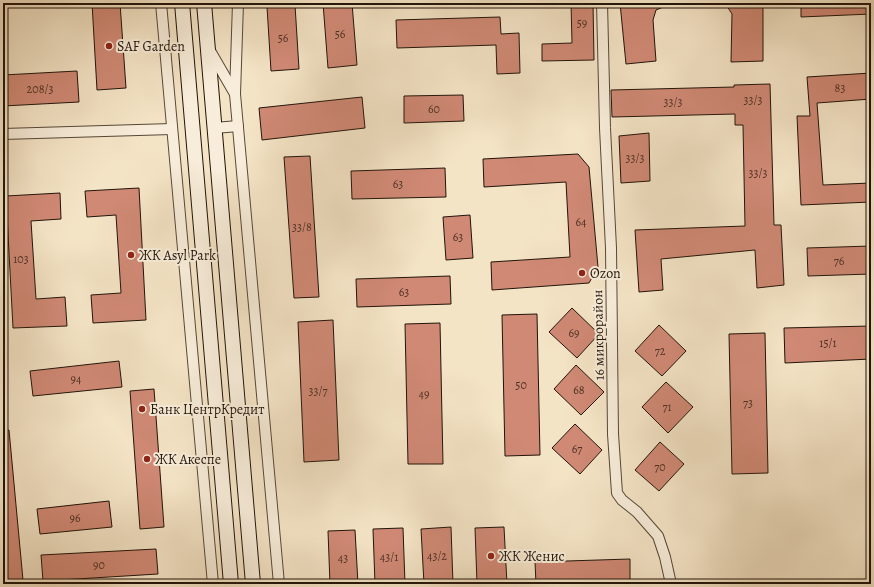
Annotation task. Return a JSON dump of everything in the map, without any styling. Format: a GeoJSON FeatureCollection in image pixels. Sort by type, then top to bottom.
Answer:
{"type":"FeatureCollection","features":[{"type":"Feature","properties":{"kind":"main road"},"geometry":{"type":"LineString","coordinates":[[182,3],[231,584]]}},
{"type":"Feature","properties":{"kind":"main road"},"geometry":{"type":"LineString","coordinates":[[204,3],[253,584]]}},
{"type":"Feature","properties":{"kind":"main road"},"geometry":{"type":"LineString","coordinates":[[226,529],[248,526]]}},
{"type":"Feature","properties":{"kind":"street"},"geometry":{"type":"LineString","coordinates":[[160,3],[213,584]]}},
{"type":"Feature","properties":{"kind":"street"},"geometry":{"type":"LineString","coordinates":[[238,3],[235,94],[279,584]]}},
{"type":"Feature","properties":{"kind":"street","name":"16 микрорайон"},"geometry":{"type":"LineString","coordinates":[[602,3],[605,128],[611,248],[613,434],[616,493],[637,512],[658,536],[671,584]]}},
{"type":"Feature","properties":{"kind":"street"},"geometry":{"type":"LineString","coordinates":[[208,47],[235,94]]}},
{"type":"Feature","properties":{"kind":"street"},"geometry":{"type":"LineString","coordinates":[[215,128],[238,126]]}},
{"type":"Feature","properties":{"kind":"street"},"geometry":{"type":"LineString","coordinates":[[3,134],[172,129]]}},
{"type":"Feature","properties":{"kind":"building","name":"SAF Garden"},"geometry":{"type":"Polygon","coordinates":[[[92,3],[120,3],[126,88],[97,90],[92,3]]]}},
{"type":"Feature","properties":{"kind":"building"},"geometry":{"type":"Polygon","coordinates":[[[323,3],[352,3],[357,65],[328,68],[323,3]]]}},
{"type":"Feature","properties":{"kind":"building"},"geometry":{"type":"Polygon","coordinates":[[[571,3],[593,3],[594,60],[542,61],[542,44],[572,43],[571,3]]]}},
{"type":"Feature","properties":{"kind":"building"},"geometry":{"type":"Polygon","coordinates":[[[620,3],[673,3],[656,10],[653,20],[656,61],[626,64],[620,3]]]}},
{"type":"Feature","properties":{"kind":"building"},"geometry":{"type":"Polygon","coordinates":[[[725,3],[763,3],[763,61],[731,62],[732,14],[725,3]]]}},
{"type":"Feature","properties":{"kind":"building"},"geometry":{"type":"Polygon","coordinates":[[[801,3],[871,3],[871,14],[801,17],[801,3]]]}},
{"type":"Feature","properties":{"kind":"building"},"geometry":{"type":"Polygon","coordinates":[[[295,5],[299,69],[271,71],[267,7],[295,5]]]}},
{"type":"Feature","properties":{"kind":"building"},"geometry":{"type":"Polygon","coordinates":[[[500,17],[501,34],[519,33],[520,73],[497,74],[496,45],[397,48],[396,20],[500,17]]]}},
{"type":"Feature","properties":{"kind":"building"},"geometry":{"type":"Polygon","coordinates":[[[77,71],[79,102],[3,106],[3,75],[77,71]]]}},
{"type":"Feature","properties":{"kind":"building"},"geometry":{"type":"Polygon","coordinates":[[[871,73],[871,99],[817,103],[823,185],[871,183],[871,202],[801,205],[797,116],[810,116],[807,77],[871,73]]]}},
{"type":"Feature","properties":{"kind":"building"},"geometry":{"type":"Polygon","coordinates":[[[770,84],[774,225],[781,225],[784,285],[757,288],[755,250],[661,259],[663,290],[639,292],[635,230],[745,226],[743,125],[735,125],[735,114],[612,117],[611,90],[734,87],[734,85],[770,84]]]}},
{"type":"Feature","properties":{"kind":"building"},"geometry":{"type":"Polygon","coordinates":[[[463,95],[464,121],[404,123],[404,96],[463,95]]]}},
{"type":"Feature","properties":{"kind":"building"},"geometry":{"type":"Polygon","coordinates":[[[362,97],[365,128],[262,140],[259,108],[362,97]]]}},
{"type":"Feature","properties":{"kind":"building"},"geometry":{"type":"Polygon","coordinates":[[[649,133],[650,181],[621,183],[619,136],[649,133]]]}},
{"type":"Feature","properties":{"kind":"building"},"geometry":{"type":"Polygon","coordinates":[[[578,154],[589,167],[598,267],[589,283],[492,290],[491,262],[570,257],[566,182],[484,187],[483,159],[578,154]]]}},
{"type":"Feature","properties":{"kind":"building"},"geometry":{"type":"Polygon","coordinates":[[[310,156],[319,297],[294,298],[284,157],[310,156]]]}},
{"type":"Feature","properties":{"kind":"building"},"geometry":{"type":"Polygon","coordinates":[[[445,168],[446,197],[352,199],[351,171],[445,168]]]}},
{"type":"Feature","properties":{"kind":"building","name":"ЖК Asyl Park"},"geometry":{"type":"Polygon","coordinates":[[[139,188],[146,320],[93,323],[91,295],[121,293],[116,215],[87,217],[85,191],[139,188]]]}},
{"type":"Feature","properties":{"kind":"building"},"geometry":{"type":"Polygon","coordinates":[[[60,193],[61,219],[31,221],[36,299],[65,297],[67,326],[13,328],[6,196],[60,193]]]}},
{"type":"Feature","properties":{"kind":"building"},"geometry":{"type":"Polygon","coordinates":[[[470,215],[473,258],[446,260],[443,217],[470,215]]]}},
{"type":"Feature","properties":{"kind":"building"},"geometry":{"type":"Polygon","coordinates":[[[871,246],[871,274],[808,276],[807,248],[871,246]]]}},
{"type":"Feature","properties":{"kind":"building"},"geometry":{"type":"Polygon","coordinates":[[[450,276],[451,304],[357,307],[356,279],[450,276]]]}},
{"type":"Feature","properties":{"kind":"building"},"geometry":{"type":"Polygon","coordinates":[[[572,308],[599,334],[577,358],[549,332],[572,308]]]}},
{"type":"Feature","properties":{"kind":"building"},"geometry":{"type":"Polygon","coordinates":[[[537,314],[540,455],[505,456],[502,315],[537,314]]]}},
{"type":"Feature","properties":{"kind":"building"},"geometry":{"type":"Polygon","coordinates":[[[333,320],[339,460],[304,462],[298,322],[333,320]]]}},
{"type":"Feature","properties":{"kind":"building"},"geometry":{"type":"Polygon","coordinates":[[[440,323],[443,464],[408,464],[405,324],[440,323]]]}},
{"type":"Feature","properties":{"kind":"building"},"geometry":{"type":"Polygon","coordinates":[[[659,325],[686,351],[662,376],[635,351],[659,325]]]}},
{"type":"Feature","properties":{"kind":"building"},"geometry":{"type":"Polygon","coordinates":[[[871,326],[871,359],[785,363],[784,328],[871,326]]]}},
{"type":"Feature","properties":{"kind":"building"},"geometry":{"type":"Polygon","coordinates":[[[765,333],[768,473],[732,474],[729,334],[765,333]]]}},
{"type":"Feature","properties":{"kind":"building"},"geometry":{"type":"Polygon","coordinates":[[[119,361],[122,387],[33,396],[30,371],[119,361]]]}},
{"type":"Feature","properties":{"kind":"building"},"geometry":{"type":"Polygon","coordinates":[[[576,365],[604,392],[581,415],[554,389],[576,365]]]}},
{"type":"Feature","properties":{"kind":"building"},"geometry":{"type":"Polygon","coordinates":[[[666,382],[693,407],[668,433],[642,407],[666,382]]]}},
{"type":"Feature","properties":{"kind":"building","name":"ЖК Акеспе"},"geometry":{"type":"Polygon","coordinates":[[[154,389],[164,527],[140,529],[130,391],[154,389]]]}},
{"type":"Feature","properties":{"kind":"building"},"geometry":{"type":"Polygon","coordinates":[[[575,424],[602,450],[580,474],[552,448],[575,424]]]}},
{"type":"Feature","properties":{"kind":"building"},"geometry":{"type":"Polygon","coordinates":[[[9,430],[23,580],[3,582],[3,431],[9,430]]]}},
{"type":"Feature","properties":{"kind":"building"},"geometry":{"type":"Polygon","coordinates":[[[660,442],[684,464],[659,491],[635,470],[660,442]]]}},
{"type":"Feature","properties":{"kind":"building"},"geometry":{"type":"Polygon","coordinates":[[[109,501],[112,527],[40,534],[37,509],[109,501]]]}},
{"type":"Feature","properties":{"kind":"building"},"geometry":{"type":"Polygon","coordinates":[[[451,527],[453,584],[424,584],[421,529],[451,527]]]}},
{"type":"Feature","properties":{"kind":"building","name":"ЖК Женис"},"geometry":{"type":"Polygon","coordinates":[[[504,527],[507,584],[477,584],[475,528],[504,527]]]}},
{"type":"Feature","properties":{"kind":"building"},"geometry":{"type":"Polygon","coordinates":[[[403,528],[405,584],[375,584],[373,529],[403,528]]]}},
{"type":"Feature","properties":{"kind":"building"},"geometry":{"type":"Polygon","coordinates":[[[355,530],[358,584],[330,584],[328,531],[355,530]]]}},
{"type":"Feature","properties":{"kind":"building"},"geometry":{"type":"Polygon","coordinates":[[[156,549],[158,574],[43,581],[41,555],[156,549]]]}},
{"type":"Feature","properties":{"kind":"building"},"geometry":{"type":"Polygon","coordinates":[[[630,559],[630,584],[536,584],[535,562],[630,559]]]}},
{"type":"Feature","properties":{"kind":"place","name":"SAF Garden"},"geometry":{"type":"Point","coordinates":[109,46]}},
{"type":"Feature","properties":{"kind":"place","name":"ЖК Asyl Park"},"geometry":{"type":"Point","coordinates":[131,255]}},
{"type":"Feature","properties":{"kind":"place","name":"Ozon"},"geometry":{"type":"Point","coordinates":[582,273]}},
{"type":"Feature","properties":{"kind":"place","name":"Банк ЦентрКредит"},"geometry":{"type":"Point","coordinates":[142,409]}},
{"type":"Feature","properties":{"kind":"place","name":"ЖК Акеспе"},"geometry":{"type":"Point","coordinates":[147,459]}},
{"type":"Feature","properties":{"kind":"place","name":"ЖК Женис"},"geometry":{"type":"Point","coordinates":[491,556]}}]}
